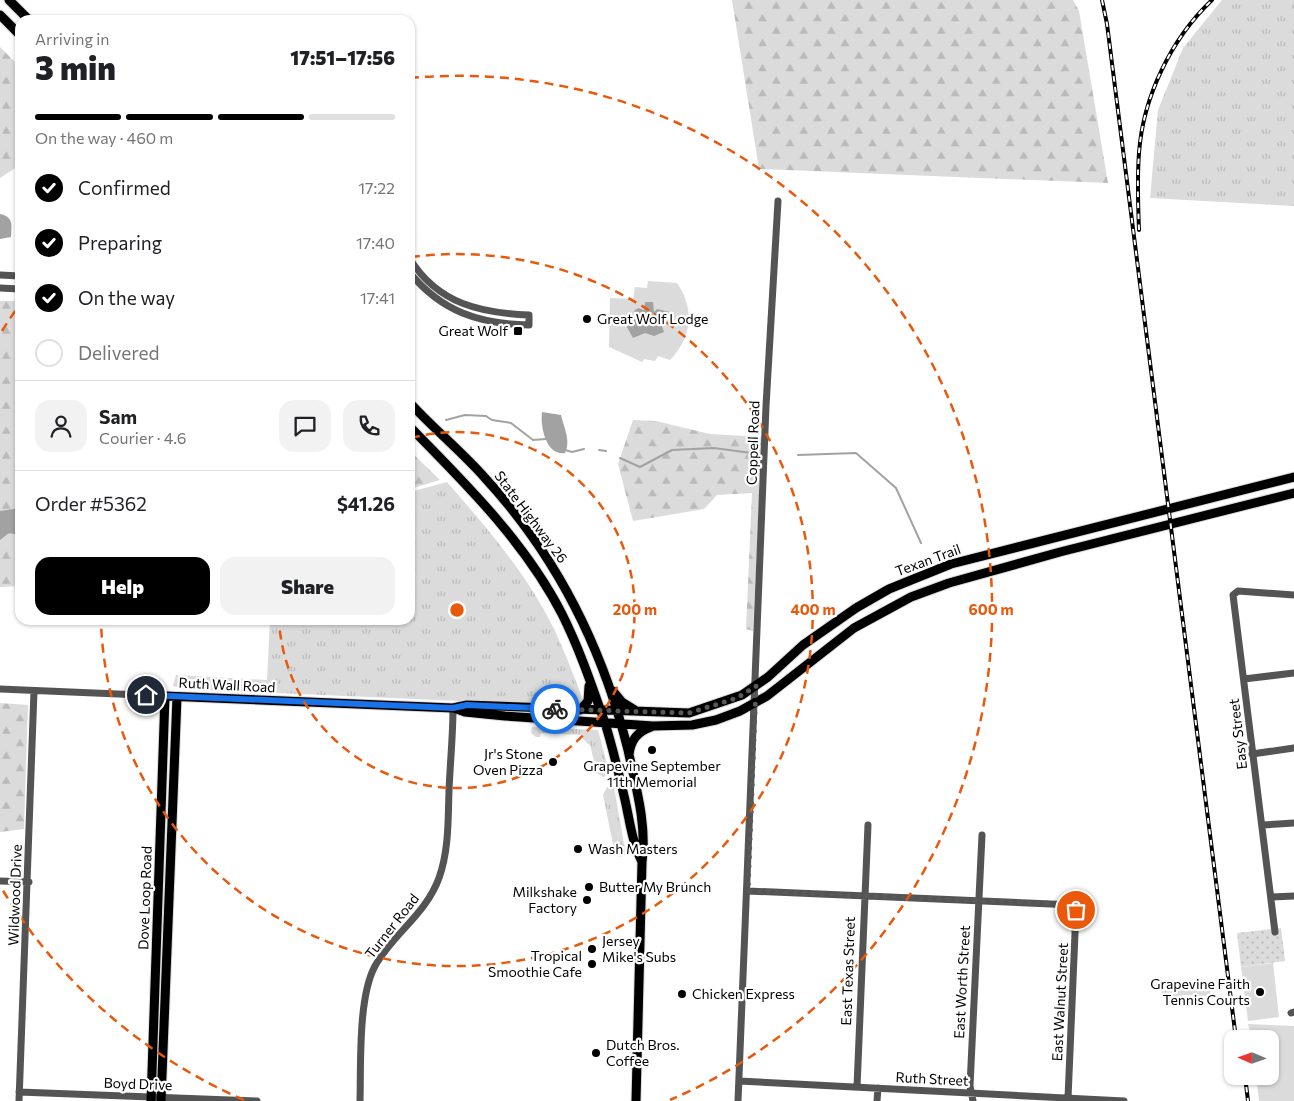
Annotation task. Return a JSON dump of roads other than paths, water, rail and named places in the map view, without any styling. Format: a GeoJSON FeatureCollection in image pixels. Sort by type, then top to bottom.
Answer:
{"type":"FeatureCollection","features":[{"type":"Feature","properties":{"kind":"main road"},"geometry":{"type":"LineString","coordinates":[[8,0],[24,15]]}},
{"type":"Feature","properties":{"kind":"main road"},"geometry":{"type":"LineString","coordinates":[[0,15],[15,30]]}},
{"type":"Feature","properties":{"kind":"main road","name":"State Highway 26"},"geometry":{"type":"LineString","coordinates":[[415,408],[485,478],[548,558],[595,647],[608,680],[621,724],[641,809],[644,846],[636,1101]]}},
{"type":"Feature","properties":{"kind":"main road","name":"State Highway 26"},"geometry":{"type":"LineString","coordinates":[[415,431],[468,485],[506,530],[561,612],[589,676],[604,722],[626,801],[634,846],[642,862]]}},
{"type":"Feature","properties":{"kind":"main road","name":"Texan Trail"},"geometry":{"type":"LineString","coordinates":[[600,710],[689,713],[737,698],[756,686],[803,646],[840,618],[864,603],[904,583],[951,564],[1294,477]]}},
{"type":"Feature","properties":{"kind":"main road","name":"Texan Trail"},"geometry":{"type":"LineString","coordinates":[[604,722],[653,726],[692,725],[716,720],[767,696],[854,628],[911,596],[958,580],[1060,552],[1294,493]]}},
{"type":"Feature","properties":{"kind":"main road"},"geometry":{"type":"LineString","coordinates":[[904,583],[911,596]]}},
{"type":"Feature","properties":{"kind":"main road"},"geometry":{"type":"LineString","coordinates":[[580,710],[588,702],[589,676]]}},
{"type":"Feature","properties":{"kind":"main road"},"geometry":{"type":"LineString","coordinates":[[608,680],[622,702],[637,712]]}},
{"type":"Feature","properties":{"kind":"main road","name":"Ruth Wall Road"},"geometry":{"type":"LineString","coordinates":[[165,696],[453,708],[467,705],[600,710]]}},
{"type":"Feature","properties":{"kind":"main road","name":"Dove Loop Road"},"geometry":{"type":"LineString","coordinates":[[161,1099],[162,819],[165,696]]}},
{"type":"Feature","properties":{"kind":"main road","name":"Dove Loop Road"},"geometry":{"type":"LineString","coordinates":[[151,1099],[172,820],[177,697]]}},
{"type":"Feature","properties":{"kind":"main road","name":"Ruth Wall Road"},"geometry":{"type":"LineString","coordinates":[[453,708],[465,712],[512,717],[604,722]]}},
{"type":"Feature","properties":{"kind":"main road"},"geometry":{"type":"LineString","coordinates":[[629,756],[630,745],[637,734],[653,726]]}},
{"type":"Feature","properties":{"kind":"main road"},"geometry":{"type":"LineString","coordinates":[[162,819],[172,820]]}},
{"type":"Feature","properties":{"kind":"street","name":"Coppell Road"},"geometry":{"type":"LineString","coordinates":[[738,1101],[748,891],[766,406],[778,201]]}},
{"type":"Feature","properties":{"kind":"street"},"geometry":{"type":"LineString","coordinates":[[415,265],[427,279],[446,295],[470,307],[494,313],[529,315],[529,325],[494,322],[467,316],[440,303],[415,279]]}},
{"type":"Feature","properties":{"kind":"street"},"geometry":{"type":"LineString","coordinates":[[0,275],[15,276]]}},
{"type":"Feature","properties":{"kind":"street"},"geometry":{"type":"LineString","coordinates":[[0,288],[15,288]]}},
{"type":"Feature","properties":{"kind":"street","name":"Easy Street"},"geometry":{"type":"LineString","coordinates":[[1275,932],[1233,595],[1234,590],[1294,595]]}},
{"type":"Feature","properties":{"kind":"street"},"geometry":{"type":"LineString","coordinates":[[1244,679],[1294,673]]}},
{"type":"Feature","properties":{"kind":"street","name":"Ruth Wall Road"},"geometry":{"type":"LineString","coordinates":[[0,689],[165,696]]}},
{"type":"Feature","properties":{"kind":"street","name":"Wildwood Drive"},"geometry":{"type":"LineString","coordinates":[[19,1101],[29,882],[34,691]]}},
{"type":"Feature","properties":{"kind":"street","name":"Turner Road"},"geometry":{"type":"LineString","coordinates":[[360,1101],[366,995],[370,981],[375,967],[429,899],[436,887],[443,863],[447,839],[453,708]]}},
{"type":"Feature","properties":{"kind":"street"},"geometry":{"type":"LineString","coordinates":[[1252,754],[1294,748]]}},
{"type":"Feature","properties":{"kind":"street"},"geometry":{"type":"LineString","coordinates":[[1263,825],[1294,823]]}},
{"type":"Feature","properties":{"kind":"street","name":"East Texas Street"},"geometry":{"type":"LineString","coordinates":[[857,1087],[868,825]]}},
{"type":"Feature","properties":{"kind":"street","name":"East Worth Street"},"geometry":{"type":"LineString","coordinates":[[972,1097],[970,1086],[982,834]]}},
{"type":"Feature","properties":{"kind":"street"},"geometry":{"type":"LineString","coordinates":[[0,881],[29,882]]}},
{"type":"Feature","properties":{"kind":"street"},"geometry":{"type":"LineString","coordinates":[[748,891],[979,900]]}},
{"type":"Feature","properties":{"kind":"street"},"geometry":{"type":"LineString","coordinates":[[1272,897],[1294,896]]}},
{"type":"Feature","properties":{"kind":"street","name":"East Walnut Street"},"geometry":{"type":"LineString","coordinates":[[979,900],[1070,904],[1076,907],[1068,1098]]}},
{"type":"Feature","properties":{"kind":"street","name":"Ruth Street"},"geometry":{"type":"LineString","coordinates":[[739,1082],[878,1088],[972,1097],[1068,1098],[1124,1101]]}},
{"type":"Feature","properties":{"kind":"street"},"geometry":{"type":"LineString","coordinates":[[877,1101],[878,1088]]}},
{"type":"Feature","properties":{"kind":"street","name":"Boyd Drive"},"geometry":{"type":"LineString","coordinates":[[19,1092],[151,1099],[257,1101]]}},
{"type":"Feature","properties":{"kind":"waterway"},"geometry":{"type":"LineString","coordinates":[[446,420],[465,415],[486,416],[492,420],[511,423],[533,440],[546,439]]}},
{"type":"Feature","properties":{"kind":"waterway"},"geometry":{"type":"LineString","coordinates":[[620,458],[640,467],[672,450],[714,448],[759,454]]}},
{"type":"Feature","properties":{"kind":"waterway"},"geometry":{"type":"LineString","coordinates":[[565,450],[572,452],[584,449]]}},
{"type":"Feature","properties":{"kind":"waterway"},"geometry":{"type":"LineString","coordinates":[[599,450],[606,451]]}},
{"type":"Feature","properties":{"kind":"waterway"},"geometry":{"type":"LineString","coordinates":[[798,455],[856,453],[896,488],[921,543]]}},
{"type":"Feature","properties":{"kind":"railway"},"geometry":{"type":"LineString","coordinates":[[1102,0],[1107,24],[1235,1030]]}},
{"type":"Feature","properties":{"kind":"railway"},"geometry":{"type":"LineString","coordinates":[[1139,230],[1138,163],[1146,111],[1153,90],[1172,51],[1197,15],[1212,0]]}},
{"type":"Feature","properties":{"kind":"railway"},"geometry":{"type":"LineString","coordinates":[[1246,1085],[1248,1101]]}},
{"type":"Feature","properties":{"kind":"place","name":"Great Wolf Lodge"},"geometry":{"type":"Point","coordinates":[587,319]}},
{"type":"Feature","properties":{"kind":"place","name":"Great Wolf"},"geometry":{"type":"Point","coordinates":[518,331]}},
{"type":"Feature","properties":{"kind":"place","name":"Grapevine September 11th Memorial"},"geometry":{"type":"Point","coordinates":[652,750]}},
{"type":"Feature","properties":{"kind":"place","name":"Jr's Stone Oven Pizza"},"geometry":{"type":"Point","coordinates":[553,762]}},
{"type":"Feature","properties":{"kind":"place","name":"Wash Masters"},"geometry":{"type":"Point","coordinates":[578,849]}},
{"type":"Feature","properties":{"kind":"place","name":"Butter My Brunch"},"geometry":{"type":"Point","coordinates":[589,887]}},
{"type":"Feature","properties":{"kind":"place","name":"Milkshake Factory"},"geometry":{"type":"Point","coordinates":[587,900]}},
{"type":"Feature","properties":{"kind":"place","name":"Jersey Mike's Subs"},"geometry":{"type":"Point","coordinates":[592,949]}},
{"type":"Feature","properties":{"kind":"place","name":"Tropical Smoothie Cafe"},"geometry":{"type":"Point","coordinates":[592,964]}},
{"type":"Feature","properties":{"kind":"place","name":"Grapevine Faith Tennis Courts"},"geometry":{"type":"Point","coordinates":[1260,992]}},
{"type":"Feature","properties":{"kind":"place","name":"Chicken Express"},"geometry":{"type":"Point","coordinates":[682,994]}},
{"type":"Feature","properties":{"kind":"place","name":"Dutch Bros. Coffee"},"geometry":{"type":"Point","coordinates":[596,1053]}}]}
